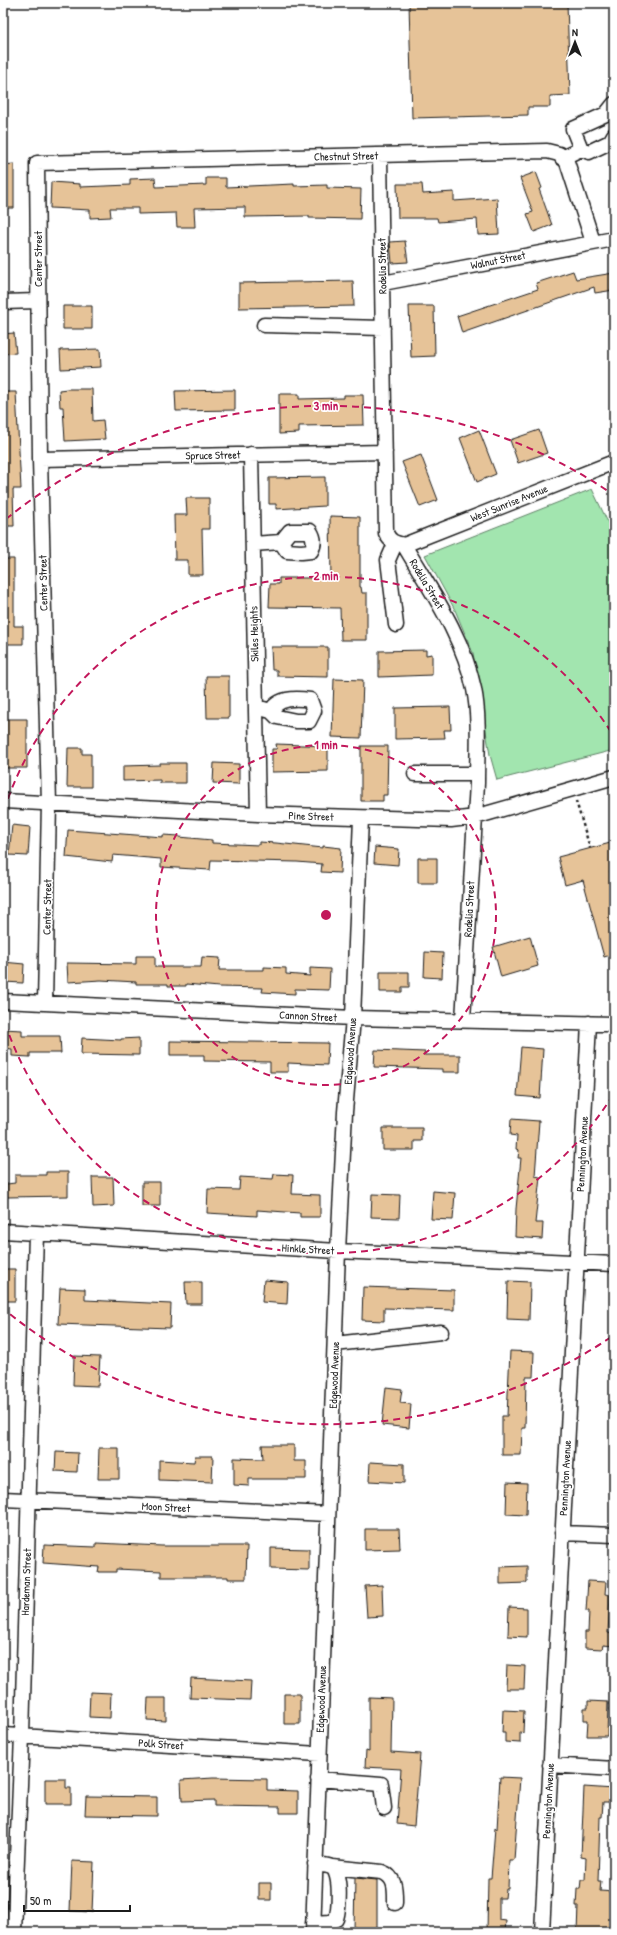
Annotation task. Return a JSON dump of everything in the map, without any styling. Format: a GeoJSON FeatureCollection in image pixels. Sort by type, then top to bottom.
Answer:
{"type":"FeatureCollection","features":[{"type":"Feature","properties":{"kind":"street"},"geometry":{"type":"LineString","coordinates":[[581,149],[573,129],[610,109],[614,134],[610,142],[589,152],[581,149],[562,158],[567,162],[593,242]]}},
{"type":"Feature","properties":{"kind":"street","name":"Chestnut Street"},"geometry":{"type":"LineString","coordinates":[[37,163],[547,151],[559,154],[562,158]]}},
{"type":"Feature","properties":{"kind":"street","name":"Rodelia Street"},"geometry":{"type":"LineString","coordinates":[[380,155],[386,533],[389,540],[400,544],[453,627],[469,668],[474,691],[476,712],[477,774],[463,1020]]}},
{"type":"Feature","properties":{"kind":"street","name":"Center Street"},"geometry":{"type":"LineString","coordinates":[[37,163],[40,459],[49,803],[45,1003]]}},
{"type":"Feature","properties":{"kind":"street","name":"Walnut Street"},"geometry":{"type":"LineString","coordinates":[[383,283],[614,239]]}},
{"type":"Feature","properties":{"kind":"street"},"geometry":{"type":"LineString","coordinates":[[3,302],[38,301]]}},
{"type":"Feature","properties":{"kind":"street"},"geometry":{"type":"LineString","coordinates":[[264,325],[383,328]]}},
{"type":"Feature","properties":{"kind":"street","name":"Spruce Street"},"geometry":{"type":"LineString","coordinates":[[40,459],[385,452]]}},
{"type":"Feature","properties":{"kind":"street","name":"Skiles Heights"},"geometry":{"type":"LineString","coordinates":[[251,454],[258,814]]}},
{"type":"Feature","properties":{"kind":"street","name":"West Sunrise Avenue"},"geometry":{"type":"LineString","coordinates":[[400,544],[614,462]]}},
{"type":"Feature","properties":{"kind":"street"},"geometry":{"type":"LineString","coordinates":[[252,544],[281,542]]}},
{"type":"Feature","properties":{"kind":"street"},"geometry":{"type":"LineString","coordinates":[[396,625],[388,560],[400,544]]}},
{"type":"Feature","properties":{"kind":"street"},"geometry":{"type":"LineString","coordinates":[[256,707],[270,711]]}},
{"type":"Feature","properties":{"kind":"street"},"geometry":{"type":"LineString","coordinates":[[415,774],[477,774]]}},
{"type":"Feature","properties":{"kind":"street","name":"Pine Street"},"geometry":{"type":"LineString","coordinates":[[3,801],[258,814],[451,820],[475,816],[614,777]]}},
{"type":"Feature","properties":{"kind":"street","name":"Edgewood Avenue"},"geometry":{"type":"LineString","coordinates":[[313,1928],[338,1251],[345,1112],[353,1018],[361,818]]}},
{"type":"Feature","properties":{"kind":"street","name":"Cannon Street"},"geometry":{"type":"LineString","coordinates":[[3,1001],[353,1018],[614,1024]]}},
{"type":"Feature","properties":{"kind":"street","name":"Pennington Avenue"},"geometry":{"type":"LineString","coordinates":[[542,1932],[589,1024]]}},
{"type":"Feature","properties":{"kind":"street","name":"Hinkle Street"},"geometry":{"type":"LineString","coordinates":[[3,1231],[338,1251],[577,1261],[614,1264]]}},
{"type":"Feature","properties":{"kind":"street","name":"Hardeman Street"},"geometry":{"type":"LineString","coordinates":[[14,1932],[22,1736],[36,1233]]}},
{"type":"Feature","properties":{"kind":"street"},"geometry":{"type":"LineString","coordinates":[[335,1344],[441,1332]]}},
{"type":"Feature","properties":{"kind":"street","name":"Moon Street"},"geometry":{"type":"LineString","coordinates":[[3,1499],[328,1514]]}},
{"type":"Feature","properties":{"kind":"street"},"geometry":{"type":"LineString","coordinates":[[562,1533],[614,1535]]}},
{"type":"Feature","properties":{"kind":"street","name":"Polk Street"},"geometry":{"type":"LineString","coordinates":[[3,1735],[319,1754]]}},
{"type":"Feature","properties":{"kind":"street"},"geometry":{"type":"LineString","coordinates":[[550,1765],[614,1768]]}},
{"type":"Feature","properties":{"kind":"street"},"geometry":{"type":"LineString","coordinates":[[318,1780],[381,1784],[384,1808]]}},
{"type":"Feature","properties":{"kind":"street"},"geometry":{"type":"LineString","coordinates":[[315,1864],[389,1874],[393,1879],[396,1903]]}},
{"type":"Feature","properties":{"kind":"street"},"geometry":{"type":"LineString","coordinates":[[313,1928],[336,1919],[338,1912],[338,1878],[336,1871],[332,1867]]}},
{"type":"Feature","properties":{"kind":"path"},"geometry":{"type":"LineString","coordinates":[[573,788],[590,848]]}},
{"type":"Feature","properties":{"kind":"green space"},"geometry":{"type":"Polygon","coordinates":[[[592,489],[614,535],[614,750],[497,780],[490,755],[473,653],[455,610],[425,555],[592,489]]]}},
{"type":"Feature","properties":{"kind":"building"},"geometry":{"type":"Polygon","coordinates":[[[409,3],[567,3],[570,95],[550,96],[550,107],[528,107],[528,115],[412,118],[409,3]]]}},
{"type":"Feature","properties":{"kind":"building"},"geometry":{"type":"Polygon","coordinates":[[[14,164],[14,208],[3,208],[3,165],[14,164]]]}},
{"type":"Feature","properties":{"kind":"building"},"geometry":{"type":"Polygon","coordinates":[[[536,172],[542,188],[539,189],[552,225],[534,232],[527,214],[533,212],[520,178],[536,172]]]}},
{"type":"Feature","properties":{"kind":"building"},"geometry":{"type":"Polygon","coordinates":[[[155,178],[156,187],[206,185],[206,178],[226,178],[226,187],[294,184],[294,186],[327,185],[327,188],[361,189],[360,219],[309,218],[309,216],[245,217],[245,207],[194,208],[195,227],[177,227],[176,213],[138,214],[138,208],[110,208],[111,217],[90,218],[90,210],[50,208],[51,182],[80,184],[80,187],[130,185],[130,179],[155,178]]]}},
{"type":"Feature","properties":{"kind":"building"},"geometry":{"type":"Polygon","coordinates":[[[397,184],[422,184],[423,194],[454,192],[454,201],[497,198],[499,234],[478,235],[477,219],[438,222],[437,218],[398,218],[397,184]]]}},
{"type":"Feature","properties":{"kind":"building"},"geometry":{"type":"Polygon","coordinates":[[[405,241],[408,262],[392,263],[390,242],[405,241]]]}},
{"type":"Feature","properties":{"kind":"building"},"geometry":{"type":"Polygon","coordinates":[[[573,271],[576,279],[614,273],[614,290],[595,293],[594,287],[462,333],[457,316],[538,289],[536,283],[573,271]]]}},
{"type":"Feature","properties":{"kind":"building"},"geometry":{"type":"Polygon","coordinates":[[[353,281],[354,306],[239,308],[239,283],[353,281]]]}},
{"type":"Feature","properties":{"kind":"building"},"geometry":{"type":"Polygon","coordinates":[[[63,306],[92,306],[92,329],[63,329],[63,306]]]}},
{"type":"Feature","properties":{"kind":"building"},"geometry":{"type":"Polygon","coordinates":[[[409,306],[434,306],[435,356],[411,357],[409,306]]]}},
{"type":"Feature","properties":{"kind":"building"},"geometry":{"type":"Polygon","coordinates":[[[14,333],[16,353],[3,354],[3,334],[14,333]]]}},
{"type":"Feature","properties":{"kind":"building"},"geometry":{"type":"Polygon","coordinates":[[[100,349],[101,367],[61,369],[60,350],[100,349]]]}},
{"type":"Feature","properties":{"kind":"building"},"geometry":{"type":"Polygon","coordinates":[[[92,389],[93,421],[103,420],[105,439],[65,441],[63,407],[60,407],[59,390],[92,389]]]}},
{"type":"Feature","properties":{"kind":"building"},"geometry":{"type":"Polygon","coordinates":[[[235,390],[235,410],[176,411],[175,391],[235,390]]]}},
{"type":"Feature","properties":{"kind":"building"},"geometry":{"type":"Polygon","coordinates":[[[3,392],[16,392],[21,489],[13,489],[14,526],[3,526],[3,392]]]}},
{"type":"Feature","properties":{"kind":"building"},"geometry":{"type":"Polygon","coordinates":[[[279,394],[299,394],[299,399],[344,398],[344,395],[363,395],[364,425],[299,426],[299,433],[279,434],[279,394]]]}},
{"type":"Feature","properties":{"kind":"building"},"geometry":{"type":"Polygon","coordinates":[[[479,430],[496,474],[477,482],[460,438],[479,430]]]}},
{"type":"Feature","properties":{"kind":"building"},"geometry":{"type":"Polygon","coordinates":[[[539,430],[547,453],[518,463],[510,440],[539,430]]]}},
{"type":"Feature","properties":{"kind":"building"},"geometry":{"type":"Polygon","coordinates":[[[421,455],[438,500],[420,507],[402,462],[421,455]]]}},
{"type":"Feature","properties":{"kind":"building"},"geometry":{"type":"Polygon","coordinates":[[[325,477],[325,506],[276,509],[276,504],[269,504],[269,478],[325,477]]]}},
{"type":"Feature","properties":{"kind":"building"},"geometry":{"type":"Polygon","coordinates":[[[186,498],[209,498],[209,529],[202,529],[203,575],[188,575],[188,560],[175,560],[174,515],[187,515],[186,498]]]}},
{"type":"Feature","properties":{"kind":"building"},"geometry":{"type":"Polygon","coordinates":[[[330,516],[360,517],[360,587],[362,593],[367,593],[367,640],[341,640],[340,608],[269,607],[270,584],[279,584],[279,578],[331,578],[330,516]]]}},
{"type":"Feature","properties":{"kind":"building"},"geometry":{"type":"Polygon","coordinates":[[[3,559],[14,559],[14,626],[23,626],[23,644],[3,644],[3,559]]]}},
{"type":"Feature","properties":{"kind":"building"},"geometry":{"type":"Polygon","coordinates":[[[271,647],[328,647],[328,677],[277,676],[277,670],[272,670],[271,647]]]}},
{"type":"Feature","properties":{"kind":"building"},"geometry":{"type":"Polygon","coordinates":[[[426,650],[426,655],[432,654],[432,675],[379,677],[379,651],[426,650]]]}},
{"type":"Feature","properties":{"kind":"building"},"geometry":{"type":"Polygon","coordinates":[[[206,676],[229,676],[229,718],[207,718],[206,676]]]}},
{"type":"Feature","properties":{"kind":"building"},"geometry":{"type":"Polygon","coordinates":[[[334,679],[363,680],[361,738],[332,737],[334,679]]]}},
{"type":"Feature","properties":{"kind":"building"},"geometry":{"type":"Polygon","coordinates":[[[450,707],[451,730],[444,730],[445,738],[395,739],[395,708],[450,707]]]}},
{"type":"Feature","properties":{"kind":"building"},"geometry":{"type":"Polygon","coordinates":[[[6,719],[27,719],[27,768],[5,768],[6,719]]]}},
{"type":"Feature","properties":{"kind":"building"},"geometry":{"type":"Polygon","coordinates":[[[276,744],[328,746],[328,771],[272,772],[272,749],[277,749],[276,744]]]}},
{"type":"Feature","properties":{"kind":"building"},"geometry":{"type":"Polygon","coordinates":[[[361,746],[388,746],[387,795],[383,795],[383,801],[361,801],[361,746]]]}},
{"type":"Feature","properties":{"kind":"building"},"geometry":{"type":"Polygon","coordinates":[[[68,748],[82,748],[82,754],[91,754],[91,787],[67,787],[68,748]]]}},
{"type":"Feature","properties":{"kind":"building"},"geometry":{"type":"Polygon","coordinates":[[[160,763],[186,763],[186,783],[160,783],[160,780],[123,781],[123,766],[160,765],[160,763]]]}},
{"type":"Feature","properties":{"kind":"building"},"geometry":{"type":"Polygon","coordinates":[[[214,763],[239,764],[239,784],[213,783],[214,763]]]}},
{"type":"Feature","properties":{"kind":"building"},"geometry":{"type":"Polygon","coordinates":[[[12,825],[30,827],[28,856],[9,855],[12,825]]]}},
{"type":"Feature","properties":{"kind":"building"},"geometry":{"type":"Polygon","coordinates":[[[68,830],[163,837],[163,835],[179,836],[212,840],[212,843],[259,845],[259,842],[323,848],[323,846],[341,848],[340,873],[321,872],[322,864],[297,862],[211,860],[210,870],[161,867],[161,859],[113,855],[112,862],[66,857],[68,830]]]}},
{"type":"Feature","properties":{"kind":"building"},"geometry":{"type":"Polygon","coordinates":[[[614,842],[614,870],[610,871],[614,885],[614,954],[604,957],[583,880],[565,885],[558,857],[614,842]]]}},
{"type":"Feature","properties":{"kind":"building"},"geometry":{"type":"Polygon","coordinates":[[[375,847],[399,849],[398,865],[374,863],[375,847]]]}},
{"type":"Feature","properties":{"kind":"building"},"geometry":{"type":"Polygon","coordinates":[[[418,858],[437,858],[437,883],[418,883],[418,858]]]}},
{"type":"Feature","properties":{"kind":"building"},"geometry":{"type":"Polygon","coordinates":[[[530,936],[538,966],[501,977],[493,947],[530,936]]]}},
{"type":"Feature","properties":{"kind":"building"},"geometry":{"type":"Polygon","coordinates":[[[425,952],[443,953],[442,978],[424,977],[425,952]]]}},
{"type":"Feature","properties":{"kind":"building"},"geometry":{"type":"Polygon","coordinates":[[[136,956],[155,956],[155,967],[201,967],[202,957],[220,958],[219,970],[264,970],[264,967],[286,968],[286,974],[310,976],[310,968],[330,969],[329,990],[295,989],[295,994],[262,992],[263,988],[219,987],[186,984],[186,986],[168,986],[168,984],[136,984],[136,982],[101,980],[68,982],[67,963],[136,964],[136,956]]]}},
{"type":"Feature","properties":{"kind":"building"},"geometry":{"type":"Polygon","coordinates":[[[3,962],[24,964],[23,983],[3,982],[3,962]]]}},
{"type":"Feature","properties":{"kind":"building"},"geometry":{"type":"Polygon","coordinates":[[[380,972],[409,972],[409,987],[402,987],[402,992],[380,992],[380,972]]]}},
{"type":"Feature","properties":{"kind":"building"},"geometry":{"type":"Polygon","coordinates":[[[3,1029],[22,1030],[22,1036],[60,1036],[61,1053],[30,1053],[30,1057],[12,1056],[12,1049],[3,1048],[3,1029]]]}},
{"type":"Feature","properties":{"kind":"building"},"geometry":{"type":"Polygon","coordinates":[[[82,1038],[121,1040],[139,1038],[139,1055],[81,1054],[82,1038]]]}},
{"type":"Feature","properties":{"kind":"building"},"geometry":{"type":"Polygon","coordinates":[[[170,1041],[328,1043],[327,1065],[288,1063],[288,1072],[270,1072],[270,1062],[204,1061],[204,1055],[170,1055],[170,1041]]]}},
{"type":"Feature","properties":{"kind":"building"},"geometry":{"type":"Polygon","coordinates":[[[521,1047],[543,1049],[540,1098],[517,1096],[521,1047]]]}},
{"type":"Feature","properties":{"kind":"building"},"geometry":{"type":"Polygon","coordinates":[[[375,1050],[425,1052],[424,1055],[460,1055],[460,1072],[442,1072],[442,1069],[374,1067],[375,1050]]]}},
{"type":"Feature","properties":{"kind":"building"},"geometry":{"type":"Polygon","coordinates":[[[511,1119],[539,1121],[535,1176],[540,1177],[535,1223],[543,1223],[542,1239],[515,1237],[521,1158],[518,1158],[519,1150],[516,1149],[517,1136],[510,1135],[511,1119]]]}},
{"type":"Feature","properties":{"kind":"building"},"geometry":{"type":"Polygon","coordinates":[[[383,1128],[422,1128],[422,1141],[414,1141],[414,1150],[383,1150],[383,1128]]]}},
{"type":"Feature","properties":{"kind":"building"},"geometry":{"type":"Polygon","coordinates":[[[46,1172],[68,1172],[68,1196],[7,1197],[7,1184],[15,1183],[15,1175],[46,1175],[46,1172]]]}},
{"type":"Feature","properties":{"kind":"building"},"geometry":{"type":"Polygon","coordinates":[[[274,1174],[293,1175],[292,1194],[320,1195],[320,1217],[300,1217],[300,1213],[257,1210],[257,1216],[207,1213],[208,1189],[239,1190],[240,1177],[273,1179],[274,1174]]]}},
{"type":"Feature","properties":{"kind":"building"},"geometry":{"type":"Polygon","coordinates":[[[92,1177],[113,1177],[114,1206],[93,1207],[92,1177]]]}},
{"type":"Feature","properties":{"kind":"building"},"geometry":{"type":"Polygon","coordinates":[[[142,1182],[160,1182],[160,1206],[142,1206],[142,1182]]]}},
{"type":"Feature","properties":{"kind":"building"},"geometry":{"type":"Polygon","coordinates":[[[433,1191],[455,1193],[453,1220],[431,1219],[433,1191]]]}},
{"type":"Feature","properties":{"kind":"building"},"geometry":{"type":"Polygon","coordinates":[[[372,1194],[400,1195],[399,1218],[371,1217],[372,1194]]]}},
{"type":"Feature","properties":{"kind":"building"},"geometry":{"type":"Polygon","coordinates":[[[3,1269],[15,1269],[15,1301],[3,1301],[3,1269]]]}},
{"type":"Feature","properties":{"kind":"building"},"geometry":{"type":"Polygon","coordinates":[[[264,1280],[288,1282],[287,1304],[262,1302],[264,1280]]]}},
{"type":"Feature","properties":{"kind":"building"},"geometry":{"type":"Polygon","coordinates":[[[508,1281],[530,1282],[529,1320],[507,1319],[508,1281]]]}},
{"type":"Feature","properties":{"kind":"building"},"geometry":{"type":"Polygon","coordinates":[[[185,1282],[202,1282],[202,1304],[186,1304],[185,1282]]]}},
{"type":"Feature","properties":{"kind":"building"},"geometry":{"type":"Polygon","coordinates":[[[363,1287],[454,1290],[454,1310],[384,1308],[384,1321],[362,1320],[363,1287]]]}},
{"type":"Feature","properties":{"kind":"building"},"geometry":{"type":"Polygon","coordinates":[[[60,1288],[85,1289],[85,1300],[171,1304],[170,1328],[58,1324],[60,1288]]]}},
{"type":"Feature","properties":{"kind":"building"},"geometry":{"type":"Polygon","coordinates":[[[510,1351],[534,1352],[533,1377],[526,1377],[525,1428],[522,1428],[521,1455],[502,1455],[502,1416],[507,1416],[510,1351]]]}},
{"type":"Feature","properties":{"kind":"building"},"geometry":{"type":"Polygon","coordinates":[[[74,1356],[100,1357],[98,1386],[73,1385],[74,1356]]]}},
{"type":"Feature","properties":{"kind":"building"},"geometry":{"type":"Polygon","coordinates":[[[386,1387],[402,1389],[400,1403],[411,1404],[409,1428],[382,1425],[386,1387]]]}},
{"type":"Feature","properties":{"kind":"building"},"geometry":{"type":"Polygon","coordinates":[[[262,1445],[294,1445],[294,1461],[306,1461],[306,1479],[249,1479],[249,1486],[234,1485],[234,1458],[263,1459],[262,1445]]]}},
{"type":"Feature","properties":{"kind":"building"},"geometry":{"type":"Polygon","coordinates":[[[99,1448],[119,1448],[119,1479],[98,1479],[99,1448]]]}},
{"type":"Feature","properties":{"kind":"building"},"geometry":{"type":"Polygon","coordinates":[[[56,1452],[78,1453],[77,1472],[55,1471],[56,1452]]]}},
{"type":"Feature","properties":{"kind":"building"},"geometry":{"type":"Polygon","coordinates":[[[195,1456],[213,1456],[212,1482],[159,1480],[159,1460],[194,1462],[195,1456]]]}},
{"type":"Feature","properties":{"kind":"building"},"geometry":{"type":"Polygon","coordinates":[[[370,1462],[404,1464],[404,1483],[369,1481],[370,1462]]]}},
{"type":"Feature","properties":{"kind":"building"},"geometry":{"type":"Polygon","coordinates":[[[507,1482],[527,1483],[526,1515],[506,1514],[507,1482]]]}},
{"type":"Feature","properties":{"kind":"building"},"geometry":{"type":"Polygon","coordinates":[[[365,1529],[399,1529],[400,1549],[365,1550],[365,1529]]]}},
{"type":"Feature","properties":{"kind":"building"},"geometry":{"type":"Polygon","coordinates":[[[96,1543],[162,1546],[247,1546],[246,1579],[228,1579],[228,1577],[161,1577],[161,1571],[116,1569],[116,1572],[98,1572],[99,1567],[43,1563],[44,1545],[96,1547],[96,1543]]]}},
{"type":"Feature","properties":{"kind":"building"},"geometry":{"type":"Polygon","coordinates":[[[271,1548],[309,1549],[309,1570],[271,1569],[271,1548]]]}},
{"type":"Feature","properties":{"kind":"building"},"geometry":{"type":"Polygon","coordinates":[[[527,1566],[527,1583],[500,1584],[500,1567],[527,1566]]]}},
{"type":"Feature","properties":{"kind":"building"},"geometry":{"type":"Polygon","coordinates":[[[588,1581],[606,1582],[605,1594],[610,1595],[608,1633],[614,1634],[614,1646],[603,1645],[602,1649],[585,1648],[585,1632],[588,1632],[589,1611],[586,1611],[588,1581]]]}},
{"type":"Feature","properties":{"kind":"building"},"geometry":{"type":"Polygon","coordinates":[[[382,1585],[383,1616],[367,1617],[365,1586],[382,1585]]]}},
{"type":"Feature","properties":{"kind":"building"},"geometry":{"type":"Polygon","coordinates":[[[509,1607],[527,1608],[527,1637],[508,1636],[509,1607]]]}},
{"type":"Feature","properties":{"kind":"building"},"geometry":{"type":"Polygon","coordinates":[[[507,1665],[525,1666],[524,1689],[506,1689],[507,1665]]]}},
{"type":"Feature","properties":{"kind":"building"},"geometry":{"type":"Polygon","coordinates":[[[191,1678],[251,1681],[250,1700],[190,1698],[191,1678]]]}},
{"type":"Feature","properties":{"kind":"building"},"geometry":{"type":"Polygon","coordinates":[[[90,1692],[111,1693],[110,1718],[89,1717],[90,1692]]]}},
{"type":"Feature","properties":{"kind":"building"},"geometry":{"type":"Polygon","coordinates":[[[284,1694],[300,1694],[300,1724],[284,1724],[284,1694]]]}},
{"type":"Feature","properties":{"kind":"building"},"geometry":{"type":"Polygon","coordinates":[[[369,1697],[392,1698],[391,1752],[420,1754],[414,1826],[397,1824],[401,1769],[365,1767],[366,1750],[369,1751],[369,1697]]]}},
{"type":"Feature","properties":{"kind":"building"},"geometry":{"type":"Polygon","coordinates":[[[148,1698],[166,1698],[166,1721],[147,1720],[148,1698]]]}},
{"type":"Feature","properties":{"kind":"building"},"geometry":{"type":"Polygon","coordinates":[[[588,1701],[608,1702],[607,1736],[587,1736],[588,1720],[584,1720],[584,1708],[588,1708],[588,1701]]]}},
{"type":"Feature","properties":{"kind":"building"},"geometry":{"type":"Polygon","coordinates":[[[503,1710],[524,1711],[523,1733],[520,1732],[520,1743],[505,1742],[505,1733],[502,1733],[503,1710]]]}},
{"type":"Feature","properties":{"kind":"building"},"geometry":{"type":"Polygon","coordinates":[[[500,1777],[520,1778],[514,1860],[509,1860],[508,1889],[506,1889],[505,1898],[499,1898],[499,1920],[506,1921],[505,1932],[487,1932],[488,1878],[491,1878],[495,1828],[497,1829],[500,1777]]]}},
{"type":"Feature","properties":{"kind":"building"},"geometry":{"type":"Polygon","coordinates":[[[213,1778],[267,1779],[267,1790],[298,1791],[298,1813],[280,1813],[280,1807],[214,1806],[214,1800],[182,1801],[181,1780],[213,1778]]]}},
{"type":"Feature","properties":{"kind":"building"},"geometry":{"type":"Polygon","coordinates":[[[45,1779],[66,1779],[66,1788],[71,1788],[71,1804],[45,1804],[45,1779]]]}},
{"type":"Feature","properties":{"kind":"building"},"geometry":{"type":"Polygon","coordinates":[[[584,1787],[614,1789],[614,1802],[603,1802],[602,1817],[600,1817],[598,1881],[601,1881],[600,1891],[614,1892],[614,1932],[577,1932],[577,1889],[580,1889],[581,1880],[585,1880],[586,1858],[581,1857],[584,1787]]]}},
{"type":"Feature","properties":{"kind":"building"},"geometry":{"type":"Polygon","coordinates":[[[86,1796],[157,1797],[157,1816],[85,1815],[86,1796]]]}},
{"type":"Feature","properties":{"kind":"building"},"geometry":{"type":"Polygon","coordinates":[[[72,1861],[94,1862],[92,1912],[70,1911],[72,1861]]]}},
{"type":"Feature","properties":{"kind":"building"},"geometry":{"type":"Polygon","coordinates":[[[355,1878],[377,1880],[377,1930],[354,1930],[355,1878]]]}},
{"type":"Feature","properties":{"kind":"building"},"geometry":{"type":"Polygon","coordinates":[[[259,1883],[271,1883],[271,1900],[259,1900],[259,1883]]]}}]}
